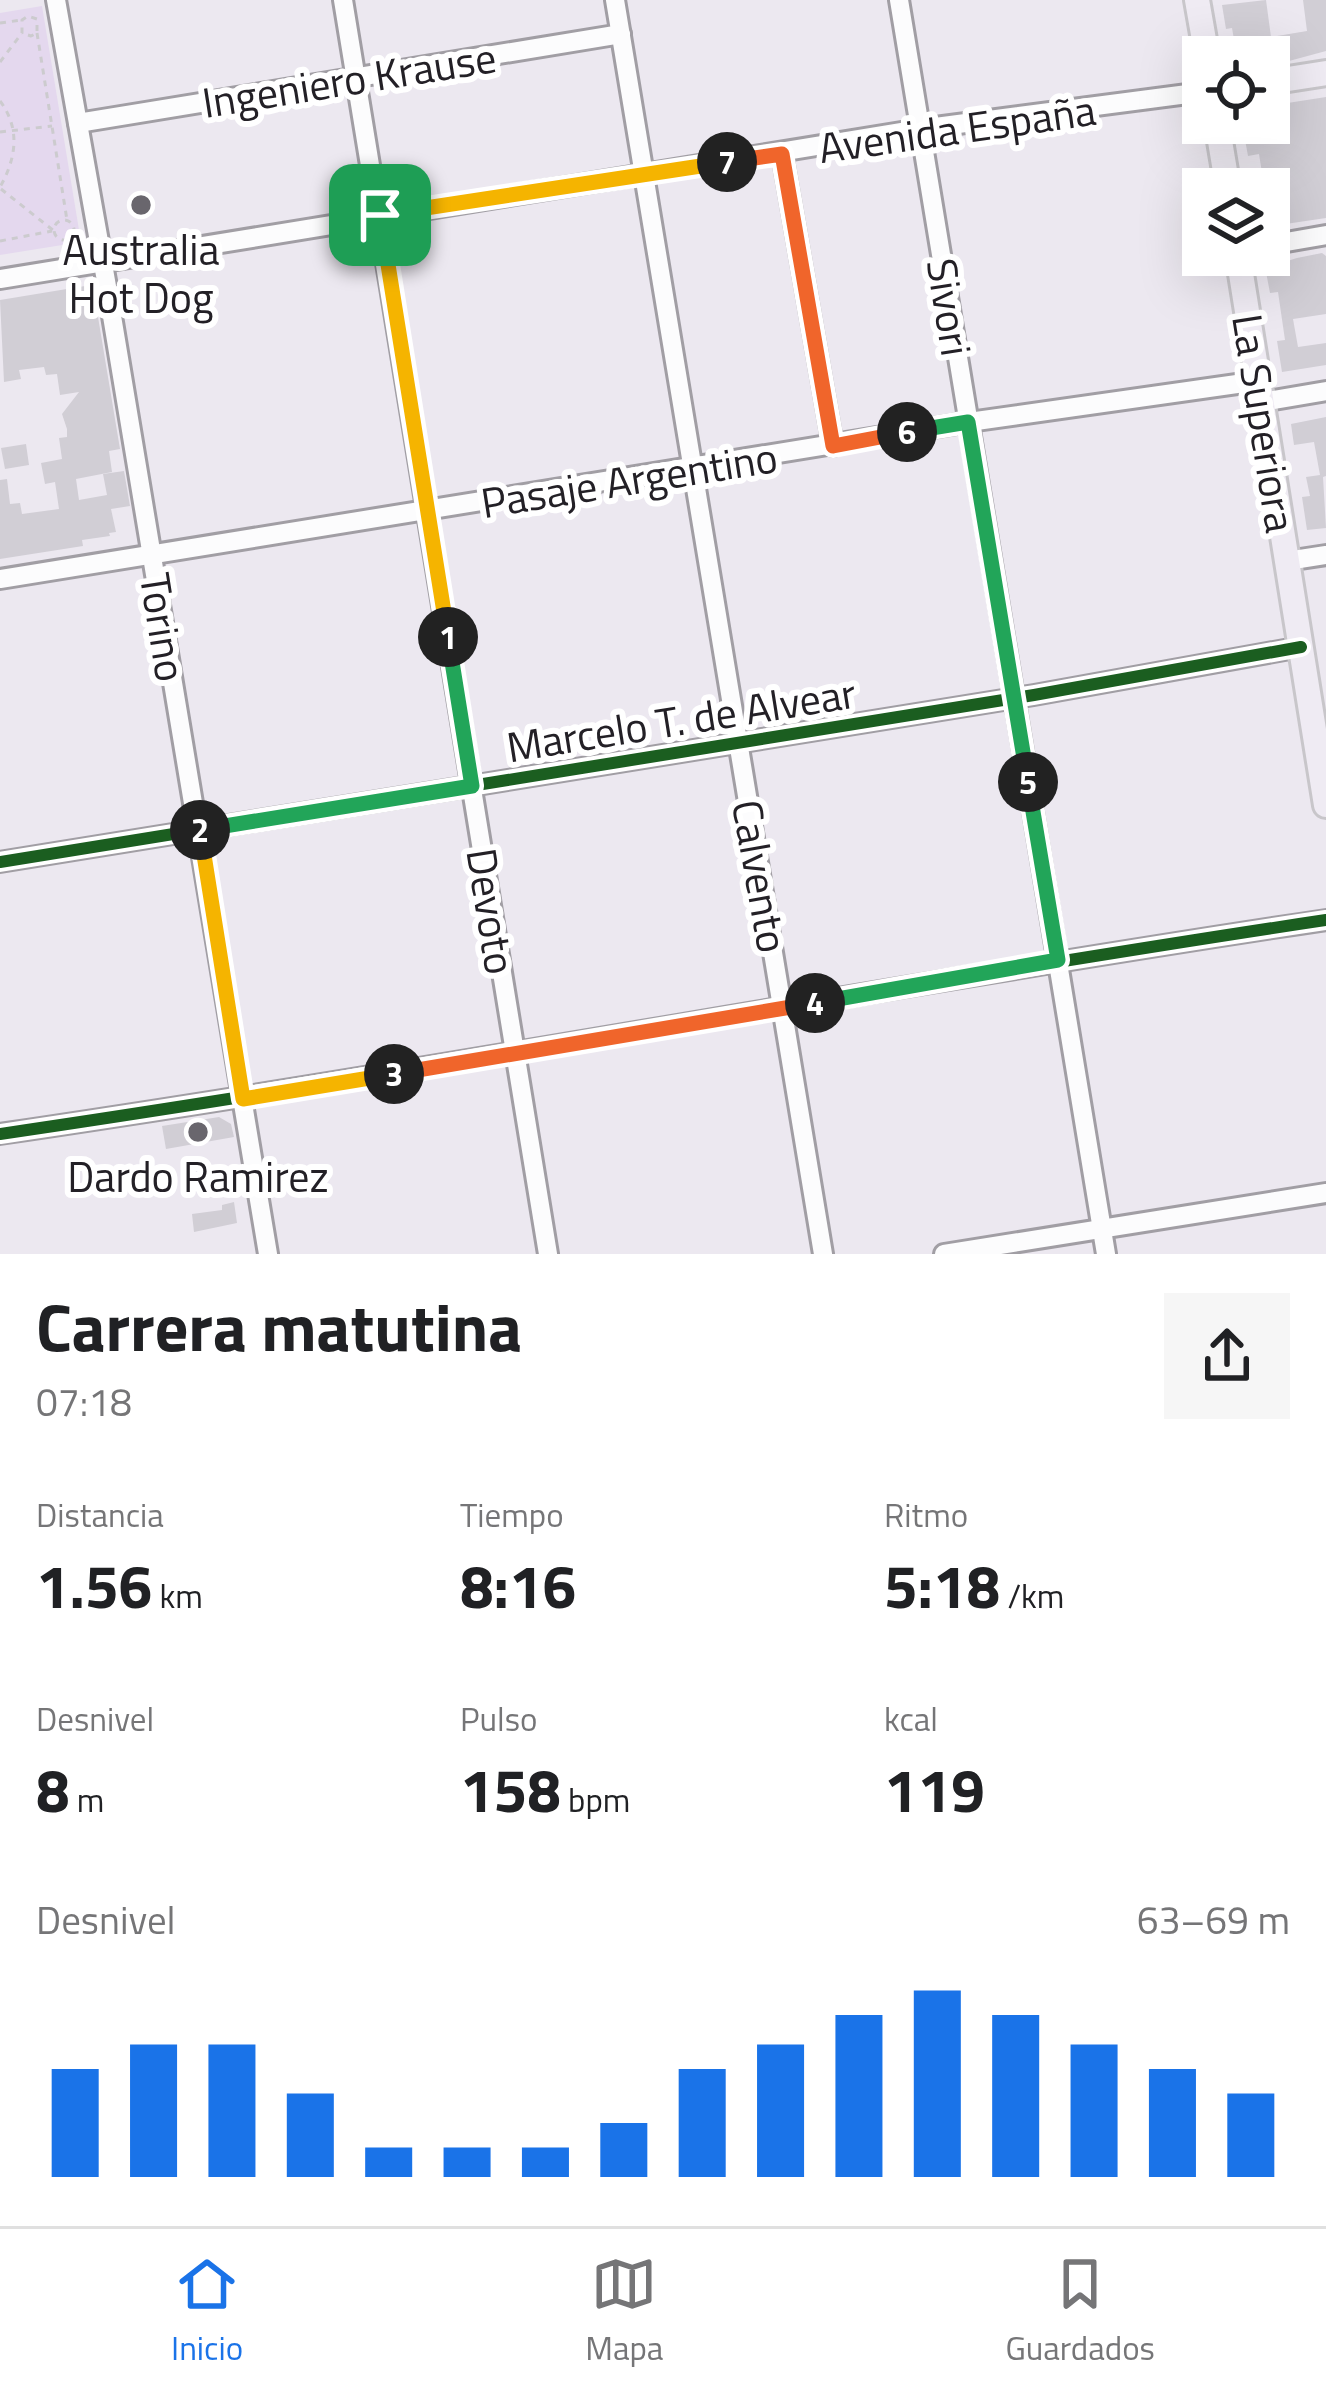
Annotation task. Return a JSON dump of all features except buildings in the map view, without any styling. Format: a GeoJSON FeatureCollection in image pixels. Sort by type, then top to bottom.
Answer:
{"type":"FeatureCollection","features":[{"type":"Feature","properties":{"kind":"main road"},"geometry":{"type":"LineString","coordinates":[[1197,0],[1203,36]]}},
{"type":"Feature","properties":{"kind":"main road"},"geometry":{"type":"LineString","coordinates":[[1290,79],[1326,73]]}},
{"type":"Feature","properties":{"kind":"main road","name":"La Superiora"},"geometry":{"type":"LineString","coordinates":[[1241,276],[1326,805]]}},
{"type":"Feature","properties":{"kind":"street","name":"Torino"},"geometry":{"type":"LineString","coordinates":[[56,0],[268,1254]]}},
{"type":"Feature","properties":{"kind":"street","name":"Devoto"},"geometry":{"type":"LineString","coordinates":[[343,0],[548,1254]]}},
{"type":"Feature","properties":{"kind":"street","name":"Calvento"},"geometry":{"type":"LineString","coordinates":[[615,0],[823,1254]]}},
{"type":"Feature","properties":{"kind":"street","name":"Sivori"},"geometry":{"type":"LineString","coordinates":[[899,0],[1106,1254]]}},
{"type":"Feature","properties":{"kind":"street","name":"Ingeniero Krause"},"geometry":{"type":"LineString","coordinates":[[78,123],[621,34]]}},
{"type":"Feature","properties":{"kind":"street","name":"Avenida España"},"geometry":{"type":"LineString","coordinates":[[0,279],[920,130],[1182,95]]}},
{"type":"Feature","properties":{"kind":"street"},"geometry":{"type":"LineString","coordinates":[[782,154],[833,446]]}},
{"type":"Feature","properties":{"kind":"street"},"geometry":{"type":"LineString","coordinates":[[1290,241],[1326,235]]}},
{"type":"Feature","properties":{"kind":"street","name":"Pasaje Argentino"},"geometry":{"type":"LineString","coordinates":[[0,579],[968,422],[1260,391],[1326,391]]}},
{"type":"Feature","properties":{"kind":"street"},"geometry":{"type":"LineString","coordinates":[[1287,561],[1326,555]]}},
{"type":"Feature","properties":{"kind":"street","name":"Marcelo T. de Alvear"},"geometry":{"type":"LineString","coordinates":[[0,862],[1301,647]]}},
{"type":"Feature","properties":{"kind":"street"},"geometry":{"type":"LineString","coordinates":[[0,1134],[243,1099],[1058,960],[1326,920]]}},
{"type":"Feature","properties":{"kind":"street"},"geometry":{"type":"LineString","coordinates":[[944,1254],[1326,1193]]}},
{"type":"Feature","properties":{"kind":"path"},"geometry":{"type":"LineString","coordinates":[[0,23],[28,16],[37,19],[73,237],[63,241],[0,187],[15,150],[14,130],[0,101]]}},
{"type":"Feature","properties":{"kind":"path"},"geometry":{"type":"LineString","coordinates":[[0,62],[22,32],[22,20]]}},
{"type":"Feature","properties":{"kind":"path"},"geometry":{"type":"LineString","coordinates":[[22,32],[38,33]]}},
{"type":"Feature","properties":{"kind":"path"},"geometry":{"type":"LineString","coordinates":[[0,132],[53,125]]}},
{"type":"Feature","properties":{"kind":"path"},"geometry":{"type":"LineString","coordinates":[[54,231],[58,222],[67,220]]}},
{"type":"Feature","properties":{"kind":"path"},"geometry":{"type":"LineString","coordinates":[[0,242],[54,231]]}},
{"type":"Feature","properties":{"kind":"shaded area"},"geometry":{"type":"Polygon","coordinates":[[[42,6],[81,242],[0,255],[0,13],[42,6]]]}},
{"type":"Feature","properties":{"kind":"cycle path"},"geometry":{"type":"LineString","coordinates":[[0,862],[1034,695],[1301,647]]}},
{"type":"Feature","properties":{"kind":"cycle path"},"geometry":{"type":"LineString","coordinates":[[0,1134],[1326,920]]}},
{"type":"Feature","properties":{"kind":"place","name":"Australia Hot Dog"},"geometry":{"type":"Point","coordinates":[141,205]}},
{"type":"Feature","properties":{"kind":"place","name":"Dardo Ramirez"},"geometry":{"type":"Point","coordinates":[198,1132]}},
{"type":"Feature","properties":{"kind":"route"},"geometry":{"type":"LineString","coordinates":[[782,154],[833,446],[968,422],[1058,960],[243,1099],[197,831],[472,786],[380,215],[782,154]]}}]}
